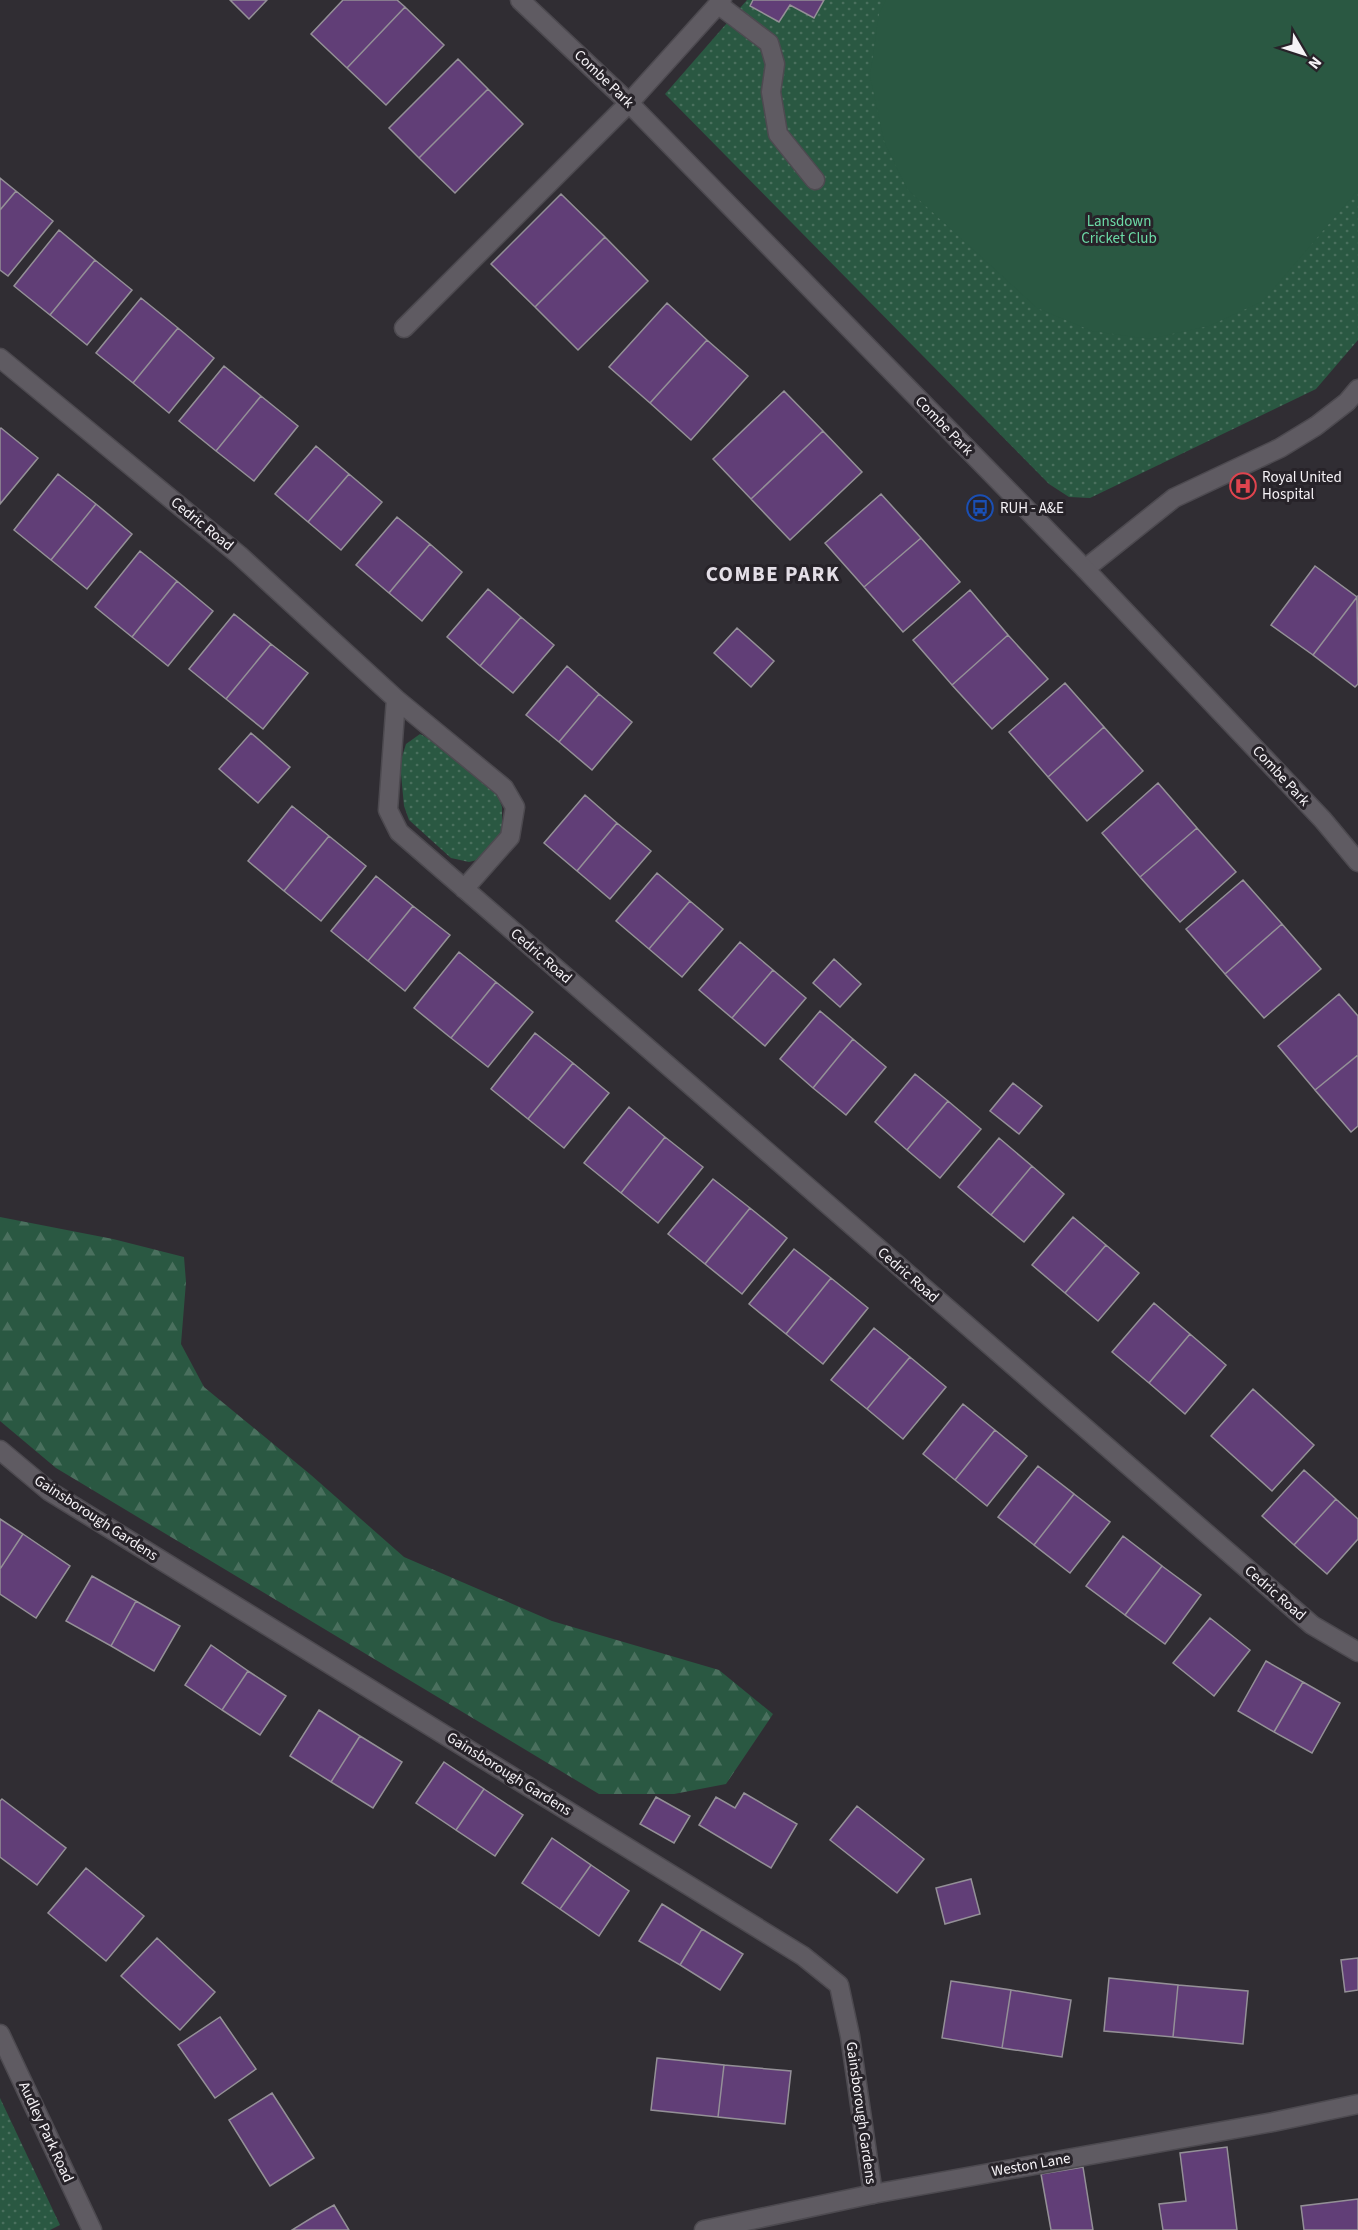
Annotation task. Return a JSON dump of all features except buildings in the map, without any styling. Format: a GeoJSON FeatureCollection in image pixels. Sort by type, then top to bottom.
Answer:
{"type":"FeatureCollection","features":[{"type":"Feature","properties":{"kind":"street","name":"Combe Park"},"geometry":{"type":"LineString","coordinates":[[520,0],[629,103],[1084,569],[1323,820],[1358,862]]}},
{"type":"Feature","properties":{"kind":"street"},"geometry":{"type":"LineString","coordinates":[[404,328],[629,103],[721,2],[769,43],[775,64],[771,92],[778,134],[815,180]]}},
{"type":"Feature","properties":{"kind":"street","name":"Cedric Road"},"geometry":{"type":"LineString","coordinates":[[0,358],[239,555],[396,699],[504,788],[515,807],[510,837],[464,889]]}},
{"type":"Feature","properties":{"kind":"street"},"geometry":{"type":"LineString","coordinates":[[1084,569],[1174,498],[1281,448],[1316,426],[1354,397]]}},
{"type":"Feature","properties":{"kind":"street","name":"Cedric Road"},"geometry":{"type":"LineString","coordinates":[[396,699],[388,810],[399,832],[1303,1617],[1358,1652]]}},
{"type":"Feature","properties":{"kind":"street","name":"Gainsborough Gardens"},"geometry":{"type":"LineString","coordinates":[[0,1450],[49,1491],[803,1956],[839,1985],[850,2036],[873,2194]]}},
{"type":"Feature","properties":{"kind":"street","name":"Audley Park Road"},"geometry":{"type":"LineString","coordinates":[[0,2034],[92,2230]]}},
{"type":"Feature","properties":{"kind":"street","name":"Weston Lane"},"geometry":{"type":"LineString","coordinates":[[704,2230],[873,2194],[1274,2122],[1358,2104]]}},
{"type":"Feature","properties":{"kind":"green space","name":"Lansdown Cricket Club"},"geometry":{"type":"Polygon","coordinates":[[[747,0],[1358,0],[1358,340],[1316,389],[1090,498],[1069,497],[1049,484],[665,94],[747,0]]]}},
{"type":"Feature","properties":{"kind":"green space"},"geometry":{"type":"Polygon","coordinates":[[[886,0],[1358,0],[1358,190],[1263,301],[1209,326],[1149,339],[1092,331],[1037,308],[907,189],[884,141],[870,76],[879,14],[886,0]]]}},
{"type":"Feature","properties":{"kind":"green space"},"geometry":{"type":"Polygon","coordinates":[[[420,734],[435,742],[498,796],[502,807],[502,828],[498,840],[481,859],[469,862],[451,858],[409,820],[404,806],[400,763],[406,744],[420,734]]]}},
{"type":"Feature","properties":{"kind":"green space"},"geometry":{"type":"Polygon","coordinates":[[[0,1217],[113,1239],[184,1257],[186,1282],[181,1344],[204,1387],[311,1475],[404,1557],[552,1621],[719,1670],[773,1714],[726,1784],[674,1794],[599,1794],[56,1468],[0,1421],[0,1217]]]}},
{"type":"Feature","properties":{"kind":"green space"},"geometry":{"type":"Polygon","coordinates":[[[0,2098],[60,2225],[50,2230],[0,2230],[0,2098]]]}},
{"type":"Feature","properties":{"kind":"place","name":"Royal United Hospital"},"geometry":{"type":"Point","coordinates":[1243,486]}},
{"type":"Feature","properties":{"kind":"place","name":"RUH - A&E"},"geometry":{"type":"Point","coordinates":[980,508]}},
{"type":"Feature","properties":{"kind":"district","name":"COMBE PARK"},"geometry":{"type":"Point","coordinates":[773,574]}}]}
